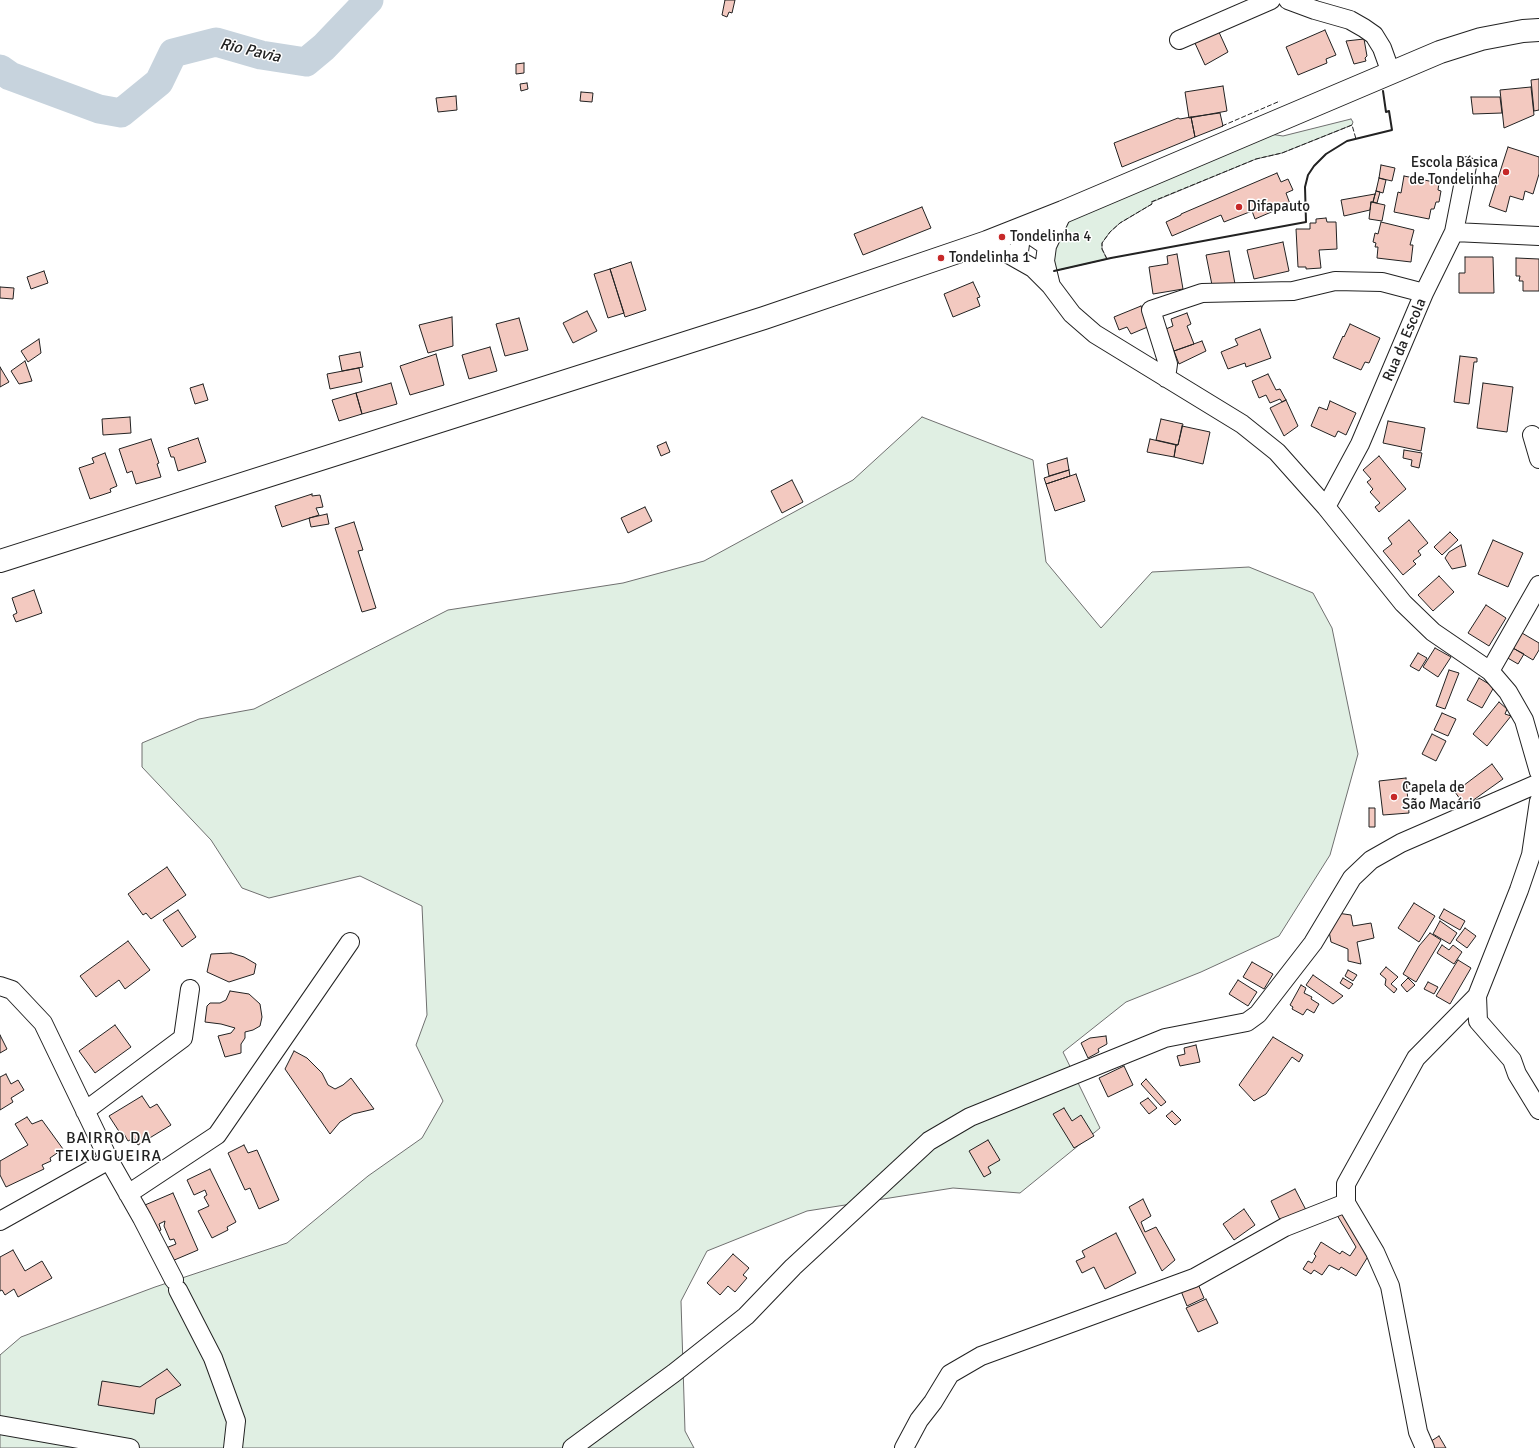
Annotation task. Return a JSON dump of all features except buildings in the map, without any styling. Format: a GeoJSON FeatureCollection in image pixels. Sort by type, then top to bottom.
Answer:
{"type":"FeatureCollection","features":[{"type":"Feature","properties":{"kind":"main road"},"geometry":{"type":"LineString","coordinates":[[0,561],[757,320],[987,242],[1063,212],[1440,52],[1481,39],[1523,31],[1539,30]]}},
{"type":"Feature","properties":{"kind":"street"},"geometry":{"type":"LineString","coordinates":[[1179,40],[1271,0]]}},
{"type":"Feature","properties":{"kind":"street"},"geometry":{"type":"LineString","coordinates":[[1288,0],[1315,10],[1350,20],[1374,35],[1382,48],[1390,73]]}},
{"type":"Feature","properties":{"kind":"street","name":"Rua da Escola"},"geometry":{"type":"LineString","coordinates":[[1326,507],[1360,444],[1424,293],[1454,232],[1467,166]]}},
{"type":"Feature","properties":{"kind":"street"},"geometry":{"type":"LineString","coordinates":[[1051,286],[1045,261],[1047,246],[1063,212]]}},
{"type":"Feature","properties":{"kind":"street"},"geometry":{"type":"LineString","coordinates":[[1018,259],[1022,229],[1047,246]]}},
{"type":"Feature","properties":{"kind":"street"},"geometry":{"type":"LineString","coordinates":[[1454,232],[1539,236]]}},
{"type":"Feature","properties":{"kind":"street"},"geometry":{"type":"LineString","coordinates":[[987,242],[1033,268],[1051,286],[1072,314],[1095,334],[1242,424],[1271,448],[1326,507],[1403,603],[1432,632],[1490,671],[1508,692],[1524,720],[1539,772]]}},
{"type":"Feature","properties":{"kind":"street"},"geometry":{"type":"LineString","coordinates":[[1166,378],[1168,364],[1151,310],[1159,307],[1202,294],[1293,291],[1335,281],[1382,282],[1424,293]]}},
{"type":"Feature","properties":{"kind":"street"},"geometry":{"type":"LineString","coordinates":[[1532,435],[1539,459]]}},
{"type":"Feature","properties":{"kind":"street"},"geometry":{"type":"LineString","coordinates":[[1490,671],[1539,584]]}},
{"type":"Feature","properties":{"kind":"street"},"geometry":{"type":"LineString","coordinates":[[572,1448],[674,1373],[746,1316],[793,1267],[929,1141],[970,1118],[1165,1038],[1247,1022],[1258,1014],[1313,943],[1352,878],[1371,860],[1401,843],[1539,783]]}},
{"type":"Feature","properties":{"kind":"street"},"geometry":{"type":"LineString","coordinates":[[1425,1448],[1418,1432],[1390,1286],[1375,1252],[1346,1203],[1346,1184],[1416,1058],[1477,996],[1519,890],[1535,856],[1539,801]]}},
{"type":"Feature","properties":{"kind":"street"},"geometry":{"type":"LineString","coordinates":[[128,1194],[217,1135],[350,942]]}},
{"type":"Feature","properties":{"kind":"street"},"geometry":{"type":"LineString","coordinates":[[0,986],[12,990],[43,1023],[109,1160],[142,1218],[213,1358],[236,1420],[233,1448]]}},
{"type":"Feature","properties":{"kind":"street"},"geometry":{"type":"LineString","coordinates":[[85,1111],[182,1038],[190,990]]}},
{"type":"Feature","properties":{"kind":"street"},"geometry":{"type":"LineString","coordinates":[[1477,996],[1478,1021],[1512,1060],[1517,1074],[1539,1110]]}},
{"type":"Feature","properties":{"kind":"street"},"geometry":{"type":"LineString","coordinates":[[0,1221],[109,1160]]}},
{"type":"Feature","properties":{"kind":"street"},"geometry":{"type":"LineString","coordinates":[[904,1448],[919,1420],[933,1402],[950,1374],[981,1356],[1194,1278],[1285,1227],[1346,1203]]}},
{"type":"Feature","properties":{"kind":"street"},"geometry":{"type":"LineString","coordinates":[[0,1425],[130,1448]]}},
{"type":"Feature","properties":{"kind":"green space"},"geometry":{"type":"Polygon","coordinates":[[[1351,119],[1353,122],[1352,125],[1282,153],[1256,159],[1152,202],[1152,204],[1120,223],[1110,232],[1102,243],[1102,249],[1107,259],[1054,271],[1052,250],[1066,223],[1073,217],[1270,134],[1283,136],[1351,119]]]}},
{"type":"Feature","properties":{"kind":"green space"},"geometry":{"type":"Polygon","coordinates":[[[922,417],[1033,460],[1046,562],[1101,628],[1152,572],[1249,567],[1313,593],[1332,628],[1358,754],[1330,855],[1279,936],[1201,972],[1126,1002],[1063,1052],[1100,1128],[1020,1193],[953,1188],[807,1211],[707,1251],[681,1301],[685,1431],[694,1448],[0,1448],[0,1355],[21,1337],[155,1287],[287,1243],[368,1176],[422,1138],[443,1101],[416,1045],[427,1015],[422,906],[360,876],[269,898],[242,888],[211,840],[142,767],[142,743],[199,719],[254,709],[448,610],[623,583],[704,561],[853,480],[922,417]]]}},
{"type":"Feature","properties":{"kind":"waterway","name":"Rio Pavia"},"geometry":{"type":"LineString","coordinates":[[0,69],[10,76],[99,109],[121,113],[159,82],[173,53],[216,42],[261,55],[306,62],[324,47],[369,0]]}},
{"type":"Feature","properties":{"kind":"fence"},"geometry":{"type":"LineString","coordinates":[[1222,126],[1280,101]]}},
{"type":"Feature","properties":{"kind":"fence"},"geometry":{"type":"LineString","coordinates":[[1107,259],[1102,249],[1102,243],[1110,232],[1120,223],[1152,204],[1151,202],[1256,159],[1282,153],[1352,125],[1356,139]]}},
{"type":"Feature","properties":{"kind":"wall"},"geometry":{"type":"LineString","coordinates":[[1054,271],[1111,258],[1306,222],[1305,187],[1308,175],[1314,166],[1326,154],[1347,141],[1392,130],[1389,111],[1386,112],[1383,91]]}},
{"type":"Feature","properties":{"kind":"place","name":"Escola Básica de Tondelinha"},"geometry":{"type":"Point","coordinates":[1506,172]}},
{"type":"Feature","properties":{"kind":"place","name":"Difapauto"},"geometry":{"type":"Point","coordinates":[1239,207]}},
{"type":"Feature","properties":{"kind":"place","name":"Tondelinha 4"},"geometry":{"type":"Point","coordinates":[1002,237]}},
{"type":"Feature","properties":{"kind":"place","name":"Tondelinha 1"},"geometry":{"type":"Point","coordinates":[941,258]}},
{"type":"Feature","properties":{"kind":"place","name":"Capela de São Macário"},"geometry":{"type":"Point","coordinates":[1394,797]}},
{"type":"Feature","properties":{"kind":"district","name":"BAIRRO DA TEIXUGUEIRA"},"geometry":{"type":"Point","coordinates":[109,1148]}}]}
